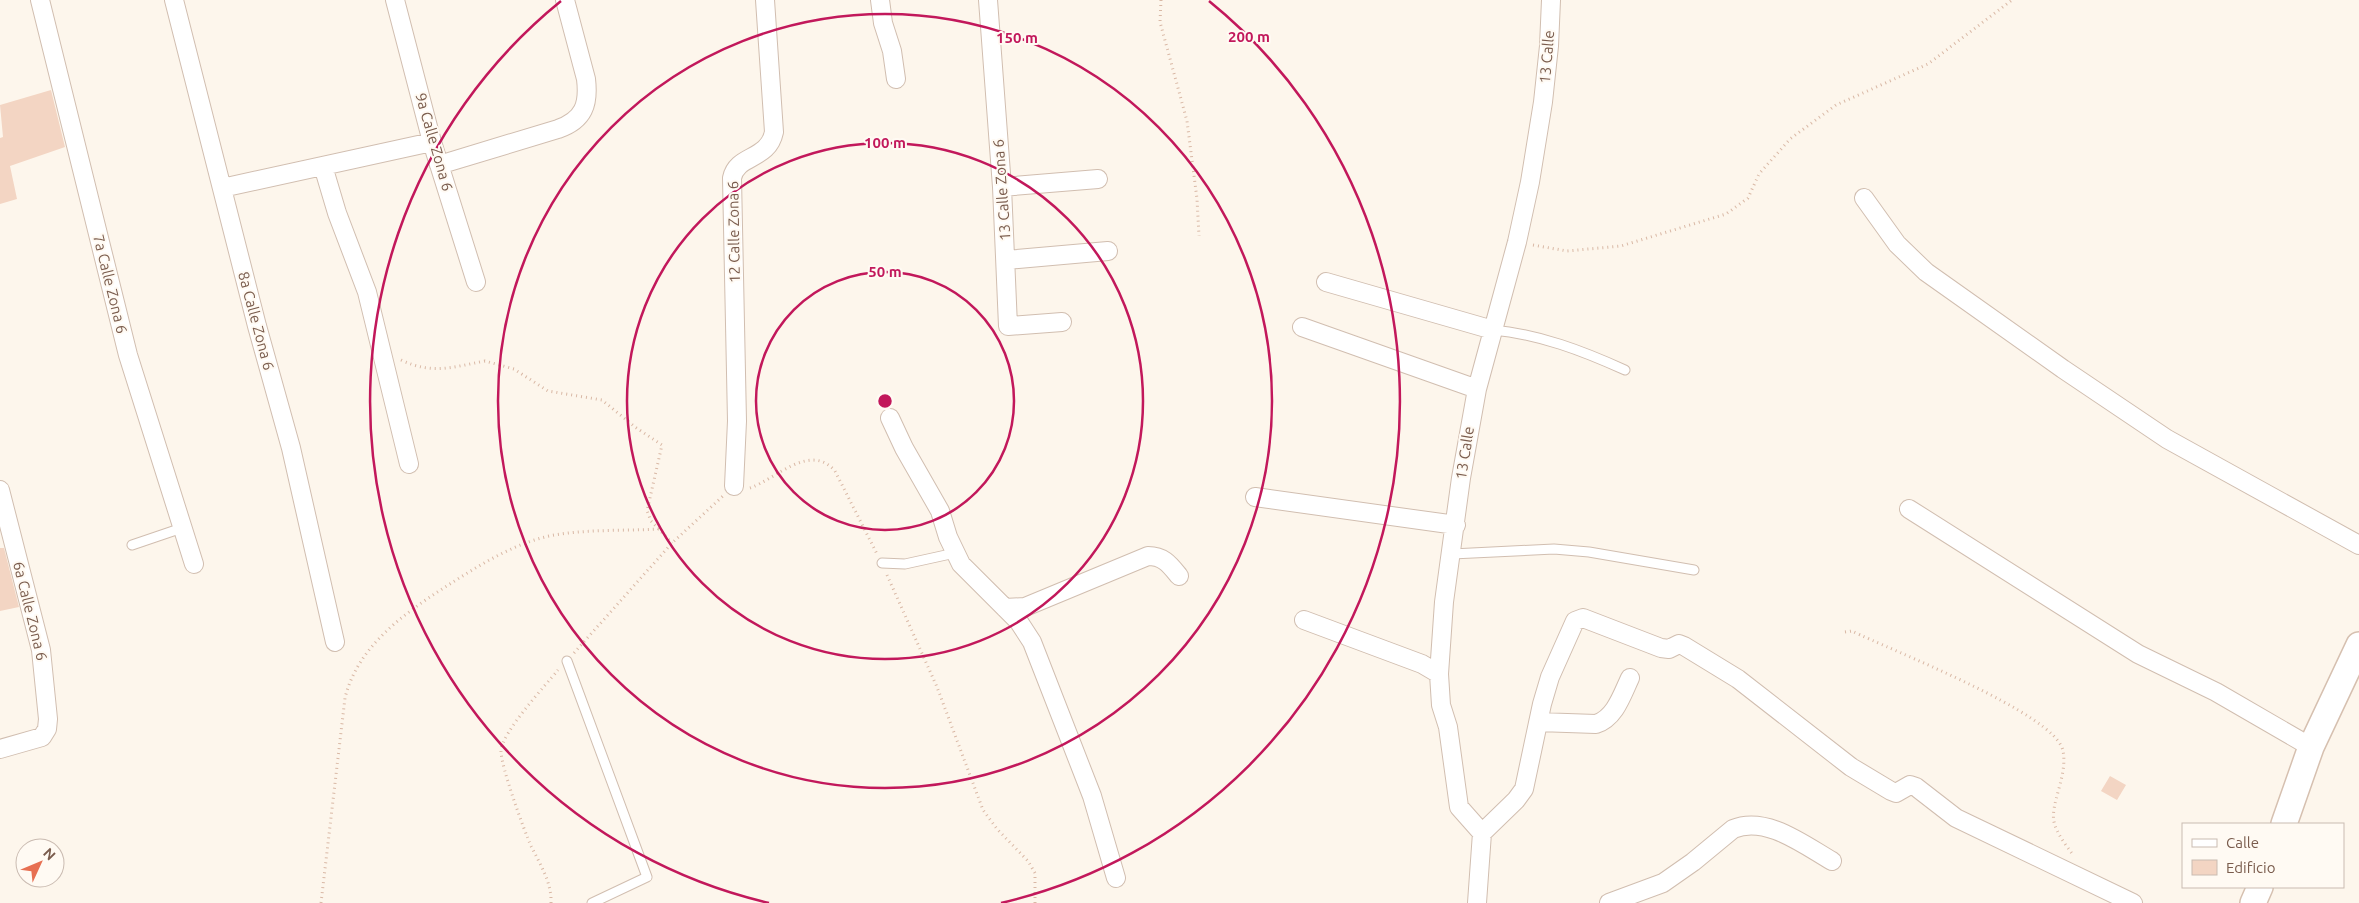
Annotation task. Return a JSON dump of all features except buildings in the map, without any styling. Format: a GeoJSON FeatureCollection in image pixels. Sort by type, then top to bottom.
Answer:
{"type":"FeatureCollection","features":[{"type":"Feature","properties":{"kind":"street","name":"7a Calle Zona 6"},"geometry":{"type":"LineString","coordinates":[[40,0],[128,355],[194,564]]}},
{"type":"Feature","properties":{"kind":"street","name":"8a Calle Zona 6"},"geometry":{"type":"LineString","coordinates":[[174,0],[291,448],[336,642]]}},
{"type":"Feature","properties":{"kind":"street","name":"9a Calle Zona 6"},"geometry":{"type":"LineString","coordinates":[[395,0],[432,142],[476,282]]}},
{"type":"Feature","properties":{"kind":"street"},"geometry":{"type":"LineString","coordinates":[[439,166],[575,122],[586,104],[588,92],[565,0]]}},
{"type":"Feature","properties":{"kind":"street","name":"12 Calle Zona 6"},"geometry":{"type":"LineString","coordinates":[[734,486],[737,421],[732,178],[739,164],[757,156],[768,147],[774,132],[765,0]]}},
{"type":"Feature","properties":{"kind":"street"},"geometry":{"type":"LineString","coordinates":[[880,0],[883,23],[892,51],[896,79]]}},
{"type":"Feature","properties":{"kind":"street","name":"13 Calle Zona 6"},"geometry":{"type":"LineString","coordinates":[[988,0],[1002,187],[1008,326],[1062,322]]}},
{"type":"Feature","properties":{"kind":"street","name":"13 Calle"},"geometry":{"type":"LineString","coordinates":[[1482,833],[1459,807],[1448,728],[1441,705],[1439,674],[1444,602],[1461,478],[1477,389],[1517,242],[1543,102],[1549,46],[1551,0]]}},
{"type":"Feature","properties":{"kind":"street"},"geometry":{"type":"LineString","coordinates":[[222,188],[432,142]]}},
{"type":"Feature","properties":{"kind":"street"},"geometry":{"type":"LineString","coordinates":[[323,166],[337,213],[367,292],[410,464]]}},
{"type":"Feature","properties":{"kind":"street"},"geometry":{"type":"LineString","coordinates":[[1002,187],[1098,179]]}},
{"type":"Feature","properties":{"kind":"street"},"geometry":{"type":"LineString","coordinates":[[1864,198],[1897,244],[1926,272],[2063,369],[2167,439],[2359,545]]}},
{"type":"Feature","properties":{"kind":"street"},"geometry":{"type":"LineString","coordinates":[[1006,260],[1108,251]]}},
{"type":"Feature","properties":{"kind":"street"},"geometry":{"type":"LineString","coordinates":[[1326,282],[1493,330]]}},
{"type":"Feature","properties":{"kind":"street"},"geometry":{"type":"LineString","coordinates":[[1302,327],[1477,389]]}},
{"type":"Feature","properties":{"kind":"street"},"geometry":{"type":"LineString","coordinates":[[890,418],[904,448],[940,511],[948,537],[961,564],[1019,622],[1032,642],[1092,796],[1116,878]]}},
{"type":"Feature","properties":{"kind":"street","name":"6a Calle Zona 6"},"geometry":{"type":"LineString","coordinates":[[0,490],[3,517],[44,667],[48,719],[44,733],[37,739],[0,749]]}},
{"type":"Feature","properties":{"kind":"street"},"geometry":{"type":"LineString","coordinates":[[1255,497],[1456,525]]}},
{"type":"Feature","properties":{"kind":"street"},"geometry":{"type":"LineString","coordinates":[[1909,509],[2138,654],[2216,692],[2311,747]]}},
{"type":"Feature","properties":{"kind":"street"},"geometry":{"type":"LineString","coordinates":[[1005,608],[1024,607],[1148,556],[1157,556],[1165,560],[1180,576]]}},
{"type":"Feature","properties":{"kind":"street"},"geometry":{"type":"LineString","coordinates":[[1477,903],[1482,833],[1516,800],[1524,789],[1538,722],[1556,661],[1562,645],[1578,619],[1583,618],[1661,648],[1669,649],[1679,644],[1738,679],[1851,767],[1891,791],[1896,793],[1910,785],[1916,787],[1956,818],[2133,903]]}},
{"type":"Feature","properties":{"kind":"street"},"geometry":{"type":"LineString","coordinates":[[1304,620],[1422,664],[1439,674]]}},
{"type":"Feature","properties":{"kind":"street"},"geometry":{"type":"LineString","coordinates":[[2284,823],[2311,747],[2359,645]]}},
{"type":"Feature","properties":{"kind":"street"},"geometry":{"type":"LineString","coordinates":[[1538,722],[1596,724],[1604,721],[1612,712],[1630,678]]}},
{"type":"Feature","properties":{"kind":"street"},"geometry":{"type":"LineString","coordinates":[[1609,903],[1663,883],[1693,862],[1733,829],[1741,826],[1772,828],[1832,860]]}},
{"type":"Feature","properties":{"kind":"street"},"geometry":{"type":"LineString","coordinates":[[2253,903],[2260,888]]}},
{"type":"Feature","properties":{"kind":"lane"},"geometry":{"type":"LineString","coordinates":[[1493,330],[1536,337],[1579,351],[1625,370]]}},
{"type":"Feature","properties":{"kind":"lane"},"geometry":{"type":"LineString","coordinates":[[132,545],[182,528]]}},
{"type":"Feature","properties":{"kind":"lane"},"geometry":{"type":"LineString","coordinates":[[1452,554],[1554,549],[1628,558],[1694,570]]}},
{"type":"Feature","properties":{"kind":"lane"},"geometry":{"type":"LineString","coordinates":[[882,563],[905,564],[955,553]]}},
{"type":"Feature","properties":{"kind":"lane"},"geometry":{"type":"LineString","coordinates":[[567,661],[647,877],[592,903]]}},
{"type":"Feature","properties":{"kind":"path"},"geometry":{"type":"LineString","coordinates":[[1161,0],[1160,22],[1187,121],[1198,199],[1199,236]]}},
{"type":"Feature","properties":{"kind":"path"},"geometry":{"type":"LineString","coordinates":[[1517,242],[1567,252],[1621,246],[1726,214],[1748,198],[1760,174],[1790,138],[1836,105],[1928,64],[2012,0]]}},
{"type":"Feature","properties":{"kind":"path"},"geometry":{"type":"LineString","coordinates":[[383,358],[390,357],[415,367],[434,370],[485,361],[493,362],[514,369],[548,391],[602,400],[662,446],[647,512],[651,521],[672,542]]}},
{"type":"Feature","properties":{"kind":"path"},"geometry":{"type":"LineString","coordinates":[[551,903],[549,884],[529,842],[511,790],[501,751],[512,727],[567,661],[672,542],[734,486],[750,488],[782,470],[816,459],[825,462],[835,471],[882,563],[937,687],[983,810],[997,829],[1028,861],[1036,873],[1035,903]]}},
{"type":"Feature","properties":{"kind":"path"},"geometry":{"type":"LineString","coordinates":[[321,903],[345,698],[354,671],[380,640],[406,613],[486,561],[508,550],[550,536],[586,532],[659,529]]}},
{"type":"Feature","properties":{"kind":"path"},"geometry":{"type":"LineString","coordinates":[[1845,632],[1852,631],[1927,663],[2018,711],[2055,737],[2063,750],[2063,779],[2053,813],[2054,822],[2058,832],[2089,882]]}}]}
